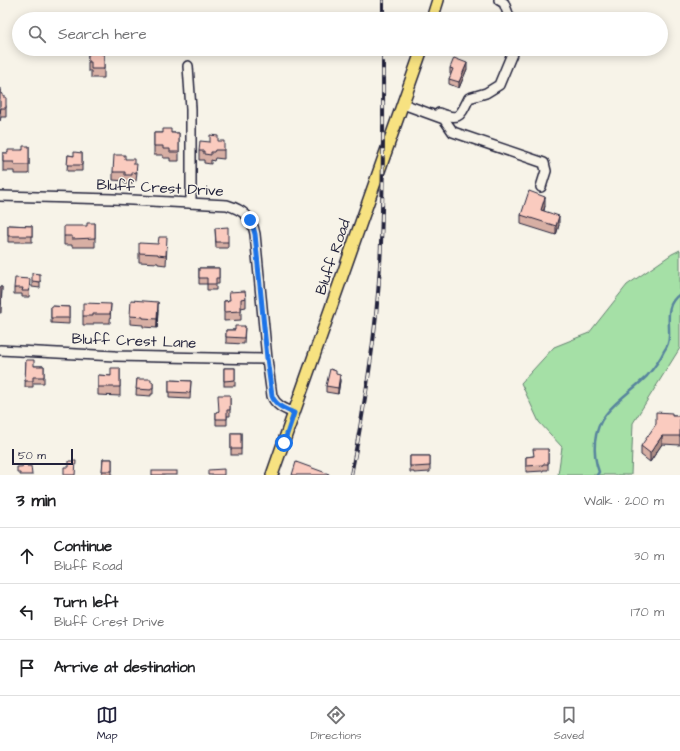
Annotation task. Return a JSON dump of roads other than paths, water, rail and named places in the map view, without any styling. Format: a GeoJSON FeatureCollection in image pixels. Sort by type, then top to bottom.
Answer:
{"type":"FeatureCollection","features":[{"type":"Feature","properties":{"kind":"main road"},"geometry":{"type":"LineString","coordinates":[[434,12],[438,0]]}},
{"type":"Feature","properties":{"kind":"main road","name":"Bluff Road"},"geometry":{"type":"LineString","coordinates":[[272,475],[420,56]]}},
{"type":"Feature","properties":{"kind":"street"},"geometry":{"type":"LineString","coordinates":[[499,0],[504,3],[507,12]]}},
{"type":"Feature","properties":{"kind":"street"},"geometry":{"type":"LineString","coordinates":[[404,102],[450,117],[458,116],[462,112],[469,98],[486,93],[499,85],[511,56]]}},
{"type":"Feature","properties":{"kind":"street"},"geometry":{"type":"LineString","coordinates":[[188,66],[191,109],[191,203]]}},
{"type":"Feature","properties":{"kind":"street"},"geometry":{"type":"LineString","coordinates":[[404,102],[444,119],[453,132],[544,163],[546,171],[542,188]]}},
{"type":"Feature","properties":{"kind":"street","name":"Bluff Crest Drive"},"geometry":{"type":"LineString","coordinates":[[0,196],[113,199],[227,205],[245,213],[252,223],[255,234],[267,358],[274,400],[280,406],[294,413]]}},
{"type":"Feature","properties":{"kind":"street","name":"Bluff Crest Lane"},"geometry":{"type":"LineString","coordinates":[[0,350],[115,356],[267,358]]}},
{"type":"Feature","properties":{"kind":"waterway"},"geometry":{"type":"LineString","coordinates":[[597,475],[599,472],[595,457],[595,442],[598,427],[606,414],[647,376],[660,358],[669,340],[670,308],[675,298],[680,294]]}},
{"type":"Feature","properties":{"kind":"railway"},"geometry":{"type":"LineString","coordinates":[[383,0],[383,12]]}},
{"type":"Feature","properties":{"kind":"railway"},"geometry":{"type":"LineString","coordinates":[[351,475],[361,423],[376,318],[383,184],[383,56]]}}]}
